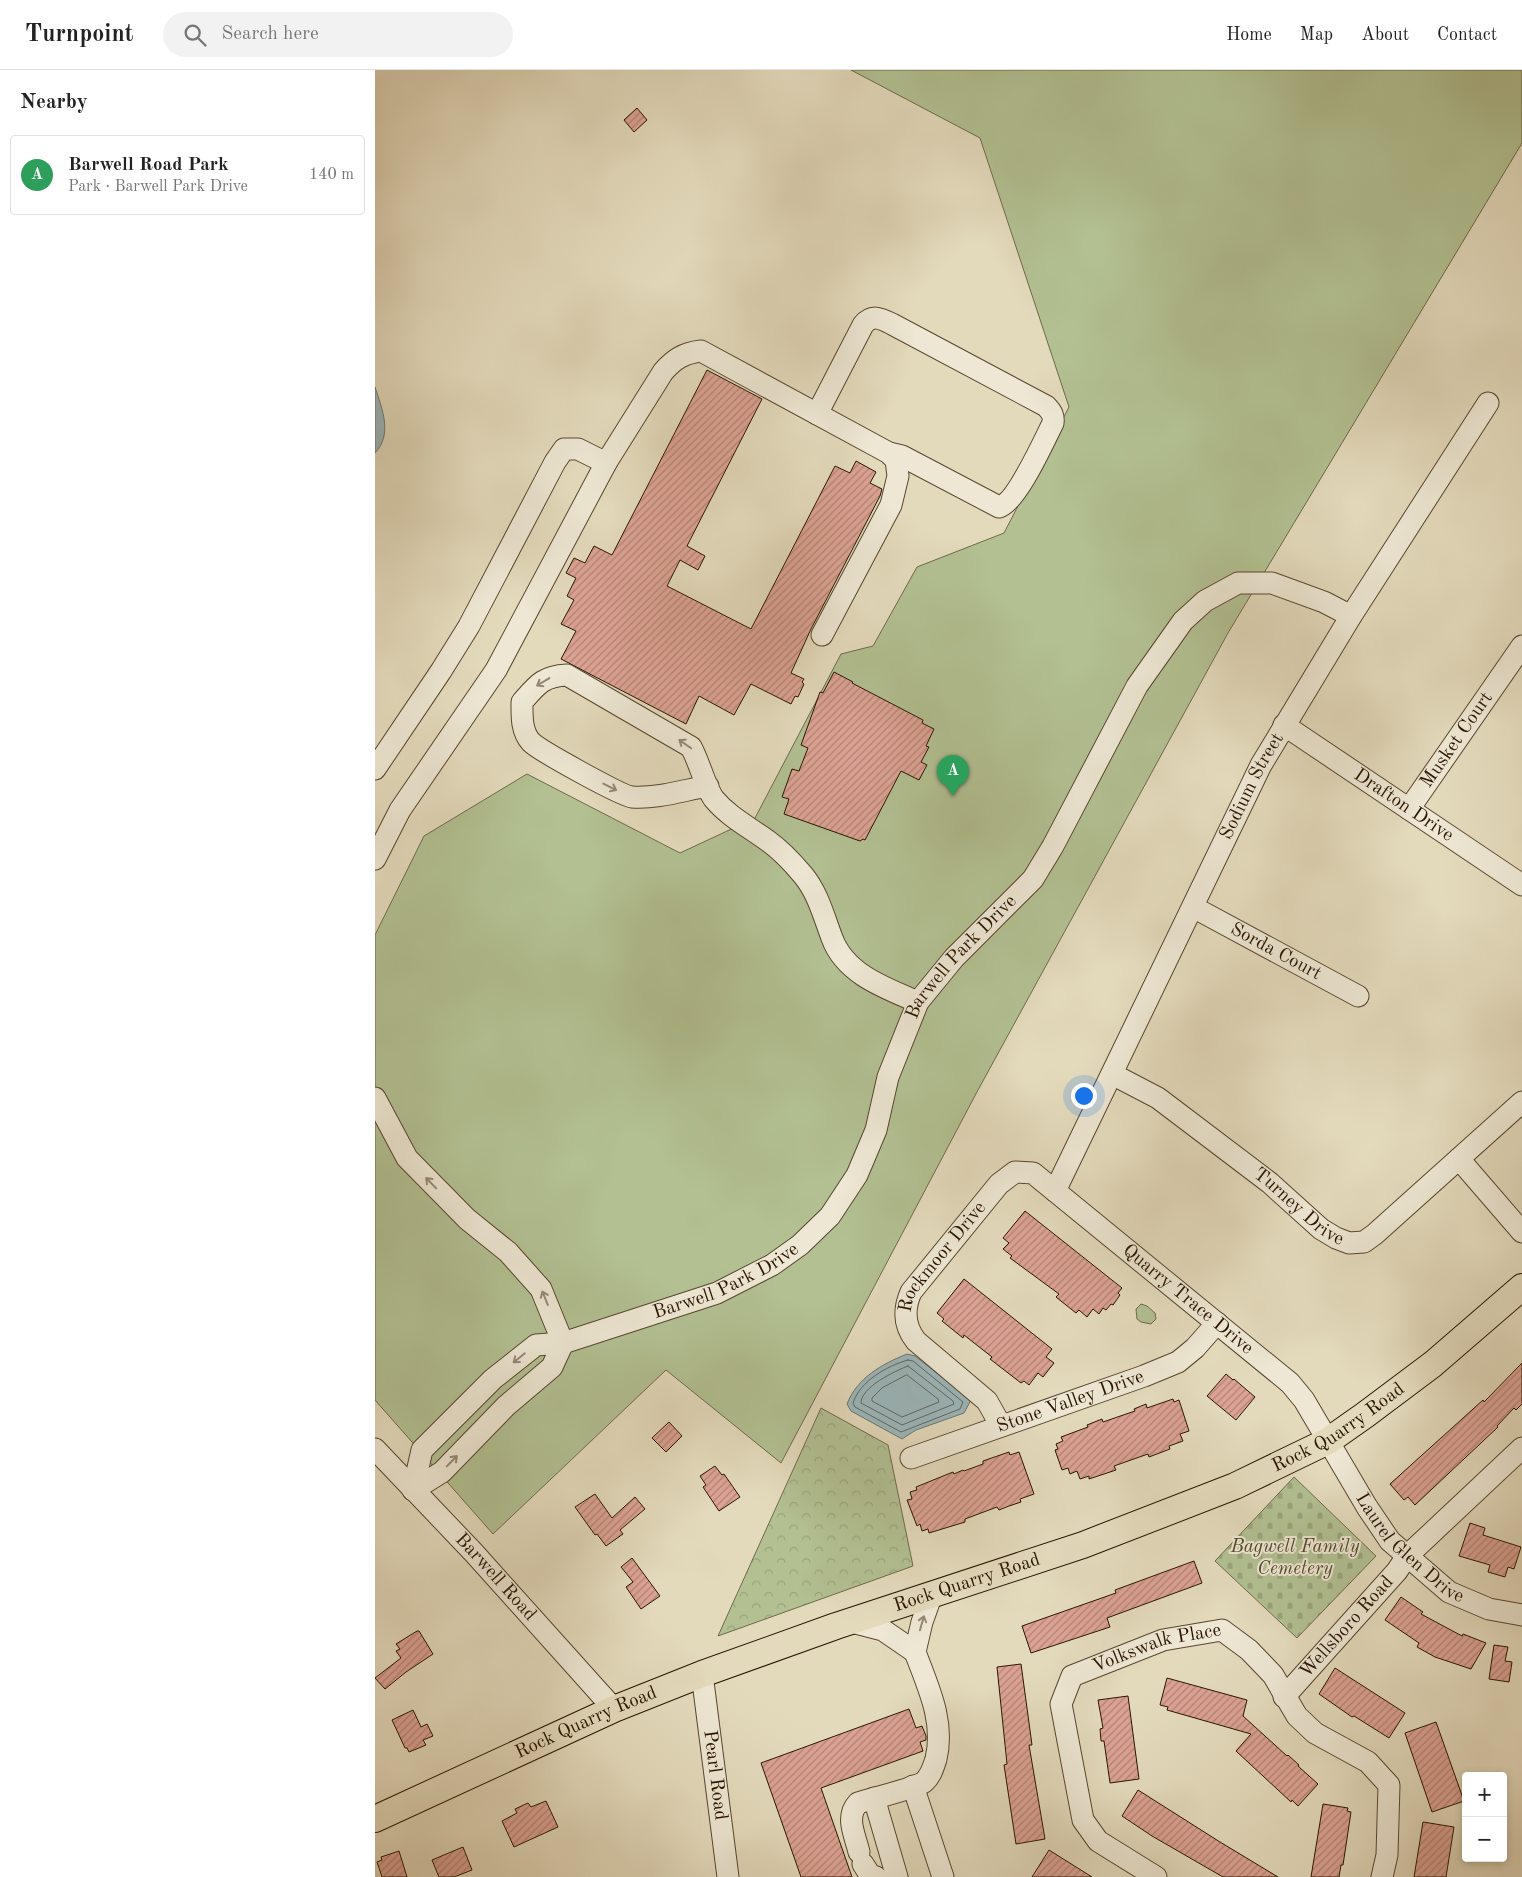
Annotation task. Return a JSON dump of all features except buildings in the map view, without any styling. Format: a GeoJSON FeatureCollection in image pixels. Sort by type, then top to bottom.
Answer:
{"type":"FeatureCollection","features":[{"type":"Feature","properties":{"kind":"main road","name":"Rock Quarry Road"},"geometry":{"type":"LineString","coordinates":[[375,1820],[614,1709],[701,1674],[836,1626],[1083,1545],[1235,1486],[1328,1441],[1399,1391],[1522,1287]]}},
{"type":"Feature","properties":{"kind":"street"},"geometry":{"type":"LineString","coordinates":[[375,859],[400,810],[496,670],[606,463],[663,372],[671,363],[689,353],[701,351],[817,414],[889,453],[902,456],[999,507],[1009,501],[1020,486],[1053,423],[1051,411],[1046,406],[880,318],[868,320],[863,326],[817,414]]}},
{"type":"Feature","properties":{"kind":"street","name":"Sodium Street"},"geometry":{"type":"LineString","coordinates":[[1055,1190],[1261,765],[1351,616],[1488,403]]}},
{"type":"Feature","properties":{"kind":"street"},"geometry":{"type":"LineString","coordinates":[[375,769],[469,626],[555,462],[564,449],[578,450],[606,463]]}},
{"type":"Feature","properties":{"kind":"street"},"geometry":{"type":"LineString","coordinates":[[821,635],[891,505],[898,476],[896,460],[889,453]]}},
{"type":"Feature","properties":{"kind":"street","name":"Barwell Park Drive"},"geometry":{"type":"LineString","coordinates":[[413,1490],[422,1450],[493,1379],[535,1345],[563,1343],[717,1293],[772,1265],[801,1245],[830,1216],[857,1175],[876,1130],[888,1076],[918,1002],[955,958],[1033,879],[1053,846],[1137,686],[1183,621],[1205,601],[1237,583],[1272,583],[1324,602],[1351,616]]}},
{"type":"Feature","properties":{"kind":"street","name":"Musket Court"},"geometry":{"type":"LineString","coordinates":[[1409,808],[1522,646]]}},
{"type":"Feature","properties":{"kind":"street"},"geometry":{"type":"LineString","coordinates":[[708,786],[652,797],[630,797],[569,766],[531,742],[522,725],[522,702],[539,683],[554,676],[567,676],[691,746],[698,758],[712,797],[731,816],[787,856],[807,879],[822,909],[832,940],[849,966],[874,982],[918,1002]]}},
{"type":"Feature","properties":{"kind":"street","name":"Drafton Drive"},"geometry":{"type":"LineString","coordinates":[[1284,725],[1522,885]]}},
{"type":"Feature","properties":{"kind":"street","name":"Sorda Court"},"geometry":{"type":"LineString","coordinates":[[1193,907],[1358,996]]}},
{"type":"Feature","properties":{"kind":"street","name":"Turney Drive"},"geometry":{"type":"LineString","coordinates":[[1112,1074],[1158,1098],[1271,1183],[1321,1229],[1349,1243],[1364,1242],[1375,1234],[1522,1102]]}},
{"type":"Feature","properties":{"kind":"street"},"geometry":{"type":"LineString","coordinates":[[375,1098],[407,1158],[467,1219],[508,1252],[541,1289],[563,1343],[552,1368],[506,1406],[442,1472],[413,1490]]}},
{"type":"Feature","properties":{"kind":"street"},"geometry":{"type":"LineString","coordinates":[[1459,1159],[1522,1232]]}},
{"type":"Feature","properties":{"kind":"street","name":"Rockmoor Drive"},"geometry":{"type":"LineString","coordinates":[[1001,1426],[987,1401],[917,1341],[909,1331],[905,1305],[911,1292],[999,1184],[1015,1172],[1033,1173]]}},
{"type":"Feature","properties":{"kind":"street","name":"Quarry Trace Drive"},"geometry":{"type":"LineString","coordinates":[[1033,1173],[1290,1383],[1304,1400],[1328,1441]]}},
{"type":"Feature","properties":{"kind":"street","name":"Stone Valley Drive"},"geometry":{"type":"LineString","coordinates":[[911,1458],[1144,1376],[1178,1362],[1195,1348],[1217,1323]]}},
{"type":"Feature","properties":{"kind":"street","name":"Laurel Glen Drive"},"geometry":{"type":"LineString","coordinates":[[1328,1441],[1390,1541],[1449,1592],[1489,1609],[1522,1615]]}},
{"type":"Feature","properties":{"kind":"street","name":"Wellsboro Road"},"geometry":{"type":"LineString","coordinates":[[1284,1697],[1397,1571],[1407,1556],[1522,1448]]}},
{"type":"Feature","properties":{"kind":"street","name":"Barwell Road"},"geometry":{"type":"LineString","coordinates":[[375,1449],[474,1553],[614,1709]]}},
{"type":"Feature","properties":{"kind":"street"},"geometry":{"type":"LineString","coordinates":[[866,1864],[850,1817],[852,1809],[858,1802],[922,1784],[930,1776],[940,1743],[936,1709],[915,1652],[922,1622],[932,1594]]}},
{"type":"Feature","properties":{"kind":"street"},"geometry":{"type":"LineString","coordinates":[[852,1622],[883,1630],[915,1652]]}},
{"type":"Feature","properties":{"kind":"street","name":"Volkswalk Place"},"geometry":{"type":"LineString","coordinates":[[1155,1877],[1098,1841],[1083,1820],[1061,1704],[1072,1676],[1163,1640],[1222,1630],[1249,1650],[1273,1675],[1284,1697],[1297,1716],[1315,1733],[1368,1762],[1389,1784],[1387,1856],[1382,1877]]}},
{"type":"Feature","properties":{"kind":"street","name":"Pearl Road"},"geometry":{"type":"LineString","coordinates":[[701,1674],[728,1877]]}},
{"type":"Feature","properties":{"kind":"street"},"geometry":{"type":"LineString","coordinates":[[913,1786],[943,1877]]}},
{"type":"Feature","properties":{"kind":"street"},"geometry":{"type":"LineString","coordinates":[[873,1798],[896,1877]]}},
{"type":"Feature","properties":{"kind":"green space"},"geometry":{"type":"Polygon","coordinates":[[[851,70],[1522,70],[1522,143],[1228,633],[978,1090],[781,1463],[666,1370],[493,1534],[375,1400],[375,935],[424,836],[527,774],[680,853],[755,818],[841,654],[873,646],[917,567],[1004,533],[1069,407],[980,138],[851,70]]]}},
{"type":"Feature","properties":{"kind":"green space"},"geometry":{"type":"Polygon","coordinates":[[[1141,1304],[1147,1306],[1155,1313],[1156,1319],[1151,1324],[1137,1319],[1136,1309],[1141,1304]]]}},
{"type":"Feature","properties":{"kind":"green space"},"geometry":{"type":"Polygon","coordinates":[[[821,1408],[888,1445],[913,1566],[718,1636],[821,1408]]]}},
{"type":"Feature","properties":{"kind":"green space","name":"Bagwell Family Cemetery"},"geometry":{"type":"Polygon","coordinates":[[[1294,1477],[1376,1556],[1297,1638],[1215,1561],[1294,1477]]]}},
{"type":"Feature","properties":{"kind":"water"},"geometry":{"type":"Polygon","coordinates":[[[375,387],[383,413],[385,430],[384,438],[375,453],[375,387]]]}},
{"type":"Feature","properties":{"kind":"water"},"geometry":{"type":"Polygon","coordinates":[[[907,1354],[915,1356],[971,1400],[964,1413],[916,1430],[902,1439],[851,1411],[847,1404],[857,1387],[871,1373],[888,1362],[907,1354]]]}},
{"type":"Feature","properties":{"kind":"place","name":"Barwell Road Park"},"geometry":{"type":"Point","coordinates":[953,796]}}]}
